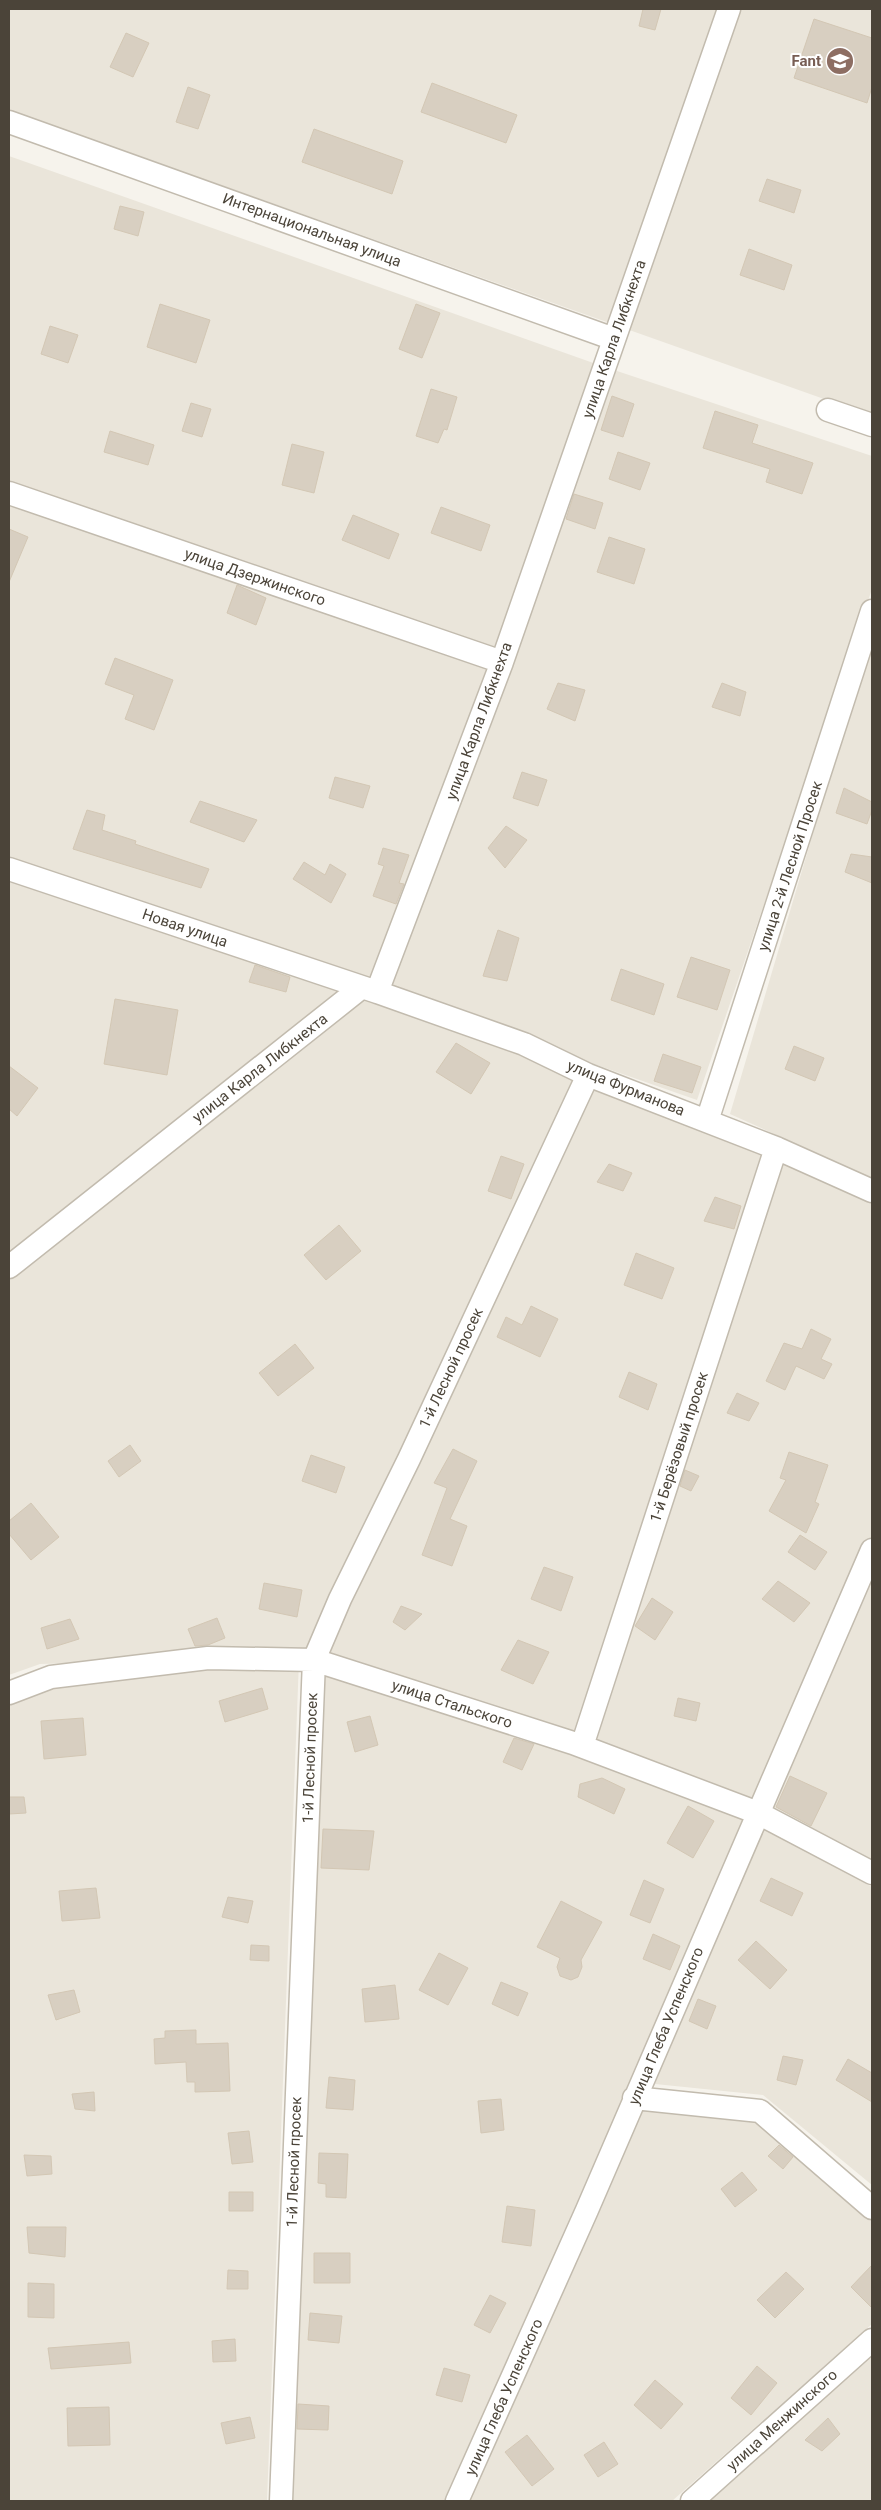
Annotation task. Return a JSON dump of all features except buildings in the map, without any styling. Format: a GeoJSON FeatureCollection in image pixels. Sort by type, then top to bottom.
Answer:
{"type":"FeatureCollection","features":[{"type":"Feature","properties":{"kind":"street","name":"улица Карла Либкнехта"},"geometry":{"type":"LineString","coordinates":[[9,1267],[369,990],[502,662],[729,9]]}},
{"type":"Feature","properties":{"kind":"street","name":"Интернациональная улица"},"geometry":{"type":"LineString","coordinates":[[9,122],[614,339]]}},
{"type":"Feature","properties":{"kind":"street"},"geometry":{"type":"LineString","coordinates":[[828,410],[872,425]]}},
{"type":"Feature","properties":{"kind":"street","name":"улица Дзержинского"},"geometry":{"type":"LineString","coordinates":[[9,493],[502,662]]}},
{"type":"Feature","properties":{"kind":"street","name":"улица 2-й Лесной Просек"},"geometry":{"type":"LineString","coordinates":[[707,1121],[872,611]]}},
{"type":"Feature","properties":{"kind":"street","name":"Новая улица"},"geometry":{"type":"LineString","coordinates":[[9,869],[369,990]]}},
{"type":"Feature","properties":{"kind":"street","name":"улица Фурманова"},"geometry":{"type":"LineString","coordinates":[[369,990],[524,1044],[588,1075],[776,1148],[872,1190]]}},
{"type":"Feature","properties":{"kind":"street","name":"1-й Лесной просек"},"geometry":{"type":"LineString","coordinates":[[281,2501],[314,1660],[340,1599],[408,1459],[588,1075]]}},
{"type":"Feature","properties":{"kind":"street","name":"1-й Берёзовый просек"},"geometry":{"type":"LineString","coordinates":[[582,1746],[776,1148]]}},
{"type":"Feature","properties":{"kind":"street","name":"улица Глеба Успенского"},"geometry":{"type":"LineString","coordinates":[[457,2501],[492,2428],[872,1550]]}},
{"type":"Feature","properties":{"kind":"street","name":"улица Стальского"},"geometry":{"type":"LineString","coordinates":[[9,1693],[51,1677],[208,1658],[314,1660],[582,1746],[758,1813],[872,1873]]}},
{"type":"Feature","properties":{"kind":"street"},"geometry":{"type":"LineString","coordinates":[[634,2098],[760,2111],[872,2208]]}},
{"type":"Feature","properties":{"kind":"street","name":"улица Менжинского"},"geometry":{"type":"LineString","coordinates":[[692,2501],[872,2340]]}},
{"type":"Feature","properties":{"kind":"shaded area"},"geometry":{"type":"Polygon","coordinates":[[[9,9],[872,9],[872,416],[9,110],[9,9]]]}},
{"type":"Feature","properties":{"kind":"shaded area"},"geometry":{"type":"Polygon","coordinates":[[[9,156],[599,365],[872,456],[872,589],[697,1100],[9,860],[9,156]]]}},
{"type":"Feature","properties":{"kind":"shaded area"},"geometry":{"type":"Polygon","coordinates":[[[872,634],[872,1178],[730,1114],[872,634]]]}},
{"type":"Feature","properties":{"kind":"shaded area"},"geometry":{"type":"Polygon","coordinates":[[[9,875],[375,996],[872,1191],[872,1865],[812,1828],[748,1800],[306,1657],[40,1664],[9,1675],[9,875]]]}},
{"type":"Feature","properties":{"kind":"shaded area"},"geometry":{"type":"Polygon","coordinates":[[[299,1660],[267,2501],[9,2501],[9,1699],[51,1677],[299,1660]]]}},
{"type":"Feature","properties":{"kind":"shaded area"},"geometry":{"type":"Polygon","coordinates":[[[320,1674],[596,1760],[747,1815],[638,2107],[760,2115],[872,2220],[872,2324],[672,2501],[286,2501],[320,1674]]]}},
{"type":"Feature","properties":{"kind":"shaded area"},"geometry":{"type":"Polygon","coordinates":[[[765,1825],[872,1887],[872,2185],[763,2095],[655,2084],[678,2020],[765,1825]]]}},
{"type":"Feature","properties":{"kind":"shaded area"},"geometry":{"type":"Polygon","coordinates":[[[872,2354],[872,2501],[708,2501],[872,2354]]]}},
{"type":"Feature","properties":{"kind":"place","name":"Fant"},"geometry":{"type":"Point","coordinates":[840,61]}}]}
